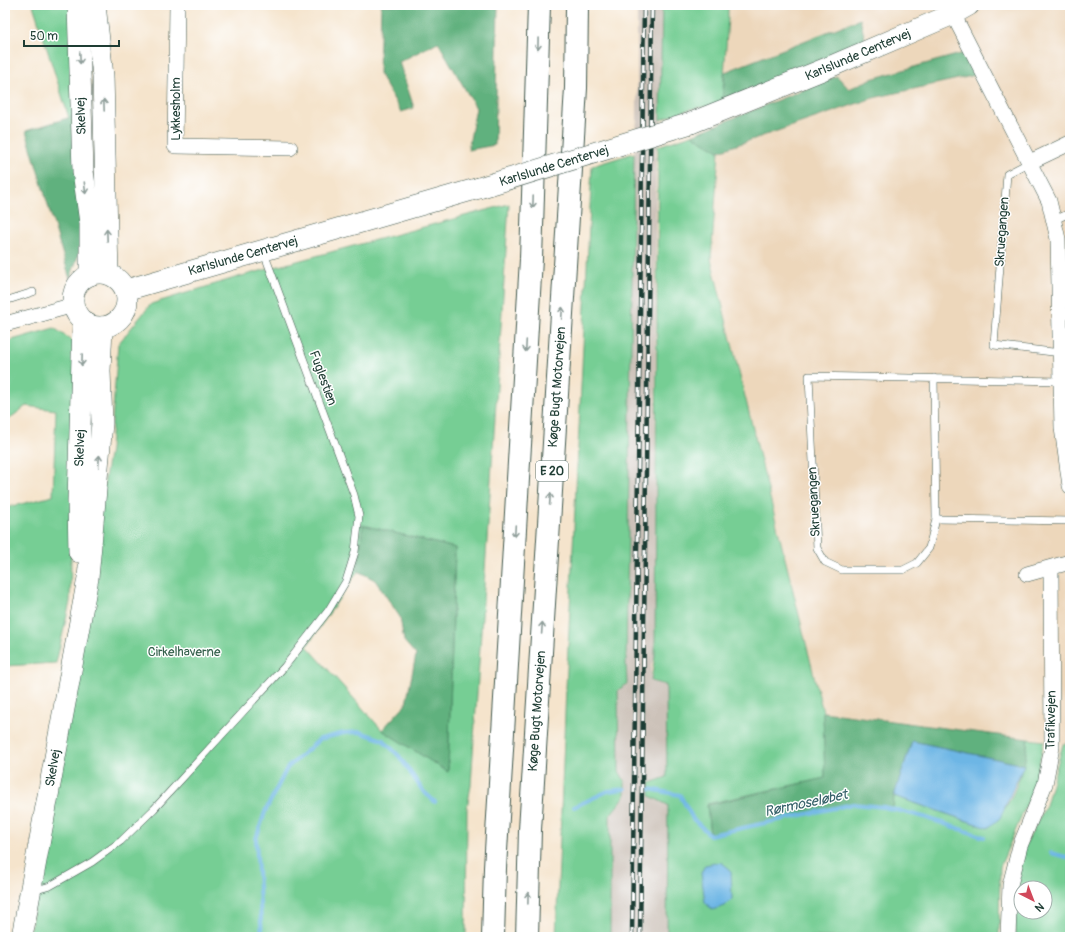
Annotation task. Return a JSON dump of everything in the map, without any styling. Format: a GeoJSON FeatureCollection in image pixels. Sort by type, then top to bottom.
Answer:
{"type":"FeatureCollection","features":[{"type":"Feature","properties":{"kind":"highway","name":"E 20"},"geometry":{"type":"LineString","coordinates":[[493,937],[495,868],[531,259],[539,5]]}},
{"type":"Feature","properties":{"kind":"highway","name":"Køge Bugt Motorvejen"},"geometry":{"type":"LineString","coordinates":[[528,937],[530,830],[576,88],[577,5]]}},
{"type":"Feature","properties":{"kind":"street","name":"Skelvej"},"geometry":{"type":"LineString","coordinates":[[78,5],[83,171],[99,274]]}},
{"type":"Feature","properties":{"kind":"street","name":"Skelvej"},"geometry":{"type":"LineString","coordinates":[[96,5],[103,76],[99,274]]}},
{"type":"Feature","properties":{"kind":"street","name":"Lykkesholm"},"geometry":{"type":"LineString","coordinates":[[177,5],[174,146],[290,148]]}},
{"type":"Feature","properties":{"kind":"street"},"geometry":{"type":"LineString","coordinates":[[961,10],[1049,201],[1054,220],[1062,268],[1060,381],[1062,428],[1070,486]]}},
{"type":"Feature","properties":{"kind":"street","name":"Karlslunde Centervej"},"geometry":{"type":"LineString","coordinates":[[126,290],[263,249],[479,188],[691,123],[820,71],[961,10]]}},
{"type":"Feature","properties":{"kind":"street"},"geometry":{"type":"LineString","coordinates":[[1030,162],[1070,143]]}},
{"type":"Feature","properties":{"kind":"street"},"geometry":{"type":"LineString","coordinates":[[5,324],[86,317],[113,324],[123,315],[128,302],[126,290],[116,278],[99,274],[79,284],[74,295],[86,317]]}},
{"type":"Feature","properties":{"kind":"street","name":"Skelvej"},"geometry":{"type":"LineString","coordinates":[[22,937],[83,598],[79,579],[78,501],[86,317]]}},
{"type":"Feature","properties":{"kind":"street"},"geometry":{"type":"LineString","coordinates":[[1027,574],[1070,562]]}},
{"type":"Feature","properties":{"kind":"street","name":"Trafikvejen"},"geometry":{"type":"LineString","coordinates":[[1008,937],[1010,886],[1020,846],[1045,784],[1052,747],[1051,568]]}},
{"type":"Feature","properties":{"kind":"lane","name":"Skruegangen"},"geometry":{"type":"LineString","coordinates":[[1030,162],[1007,174],[994,345],[1060,353]]}},
{"type":"Feature","properties":{"kind":"lane"},"geometry":{"type":"LineString","coordinates":[[1054,220],[1070,213]]}},
{"type":"Feature","properties":{"kind":"lane","name":"Fuglestien"},"geometry":{"type":"LineString","coordinates":[[31,892],[50,886],[92,862],[121,841],[154,809],[285,666],[328,611],[346,581],[355,552],[359,516],[354,496],[263,249]]}},
{"type":"Feature","properties":{"kind":"lane"},"geometry":{"type":"LineString","coordinates":[[5,301],[33,292]]}},
{"type":"Feature","properties":{"kind":"lane","name":"Skruegangen"},"geometry":{"type":"LineString","coordinates":[[934,378],[936,519],[929,548],[917,563],[903,570],[842,570],[825,562],[816,548],[809,376],[934,378],[1060,381]]}},
{"type":"Feature","properties":{"kind":"lane"},"geometry":{"type":"LineString","coordinates":[[936,519],[1070,521]]}},
{"type":"Feature","properties":{"kind":"shaded area"},"geometry":{"type":"Polygon","coordinates":[[[637,5],[663,5],[662,118],[656,153],[655,656],[651,666],[651,681],[666,685],[667,777],[650,783],[668,805],[667,937],[610,937],[610,815],[625,796],[625,782],[619,771],[618,690],[627,684],[626,662],[634,159],[637,118],[637,5]]]}},
{"type":"Feature","properties":{"kind":"shaded area"},"geometry":{"type":"Polygon","coordinates":[[[728,5],[1070,5],[1070,742],[1063,744],[823,712],[711,259],[728,5]]]}},
{"type":"Feature","properties":{"kind":"green space"},"geometry":{"type":"Polygon","coordinates":[[[33,5],[74,5],[77,115],[69,118],[33,5]]]}},
{"type":"Feature","properties":{"kind":"green space"},"geometry":{"type":"Polygon","coordinates":[[[381,5],[498,5],[495,145],[468,150],[476,108],[438,42],[399,62],[414,108],[401,112],[379,73],[381,5]]]}},
{"type":"Feature","properties":{"kind":"green space"},"geometry":{"type":"Polygon","coordinates":[[[662,5],[728,5],[722,104],[690,109],[660,120],[662,5]]]}},
{"type":"Feature","properties":{"kind":"green space"},"geometry":{"type":"Polygon","coordinates":[[[860,19],[866,44],[722,104],[725,72],[860,19]]]}},
{"type":"Feature","properties":{"kind":"green space"},"geometry":{"type":"Polygon","coordinates":[[[964,53],[976,75],[873,98],[719,151],[692,135],[837,76],[849,89],[871,79],[964,53]]]}},
{"type":"Feature","properties":{"kind":"green space"},"geometry":{"type":"Polygon","coordinates":[[[77,115],[82,244],[70,279],[26,131],[77,115]]]}},
{"type":"Feature","properties":{"kind":"green space"},"geometry":{"type":"Polygon","coordinates":[[[692,135],[719,151],[711,259],[823,712],[825,778],[707,804],[710,835],[853,804],[892,809],[894,796],[988,828],[997,819],[1011,799],[1024,763],[1028,739],[1044,741],[1034,787],[1000,867],[999,937],[667,937],[668,805],[650,796],[650,783],[667,777],[666,685],[651,681],[655,656],[658,146],[692,135]]]}},
{"type":"Feature","properties":{"kind":"green space"},"geometry":{"type":"Polygon","coordinates":[[[634,153],[626,662],[627,684],[618,690],[619,771],[625,782],[625,796],[610,815],[610,937],[556,937],[566,688],[592,166],[634,153]]]}},
{"type":"Feature","properties":{"kind":"green space","name":"Cirkelhaverne"},"geometry":{"type":"Polygon","coordinates":[[[509,204],[471,785],[467,808],[466,937],[29,937],[110,449],[118,344],[151,304],[238,277],[509,204]],[[363,525],[358,571],[307,646],[382,730],[448,772],[455,548],[363,525]]]}},
{"type":"Feature","properties":{"kind":"green space"},"geometry":{"type":"Polygon","coordinates":[[[54,328],[76,343],[70,602],[56,663],[5,666],[5,508],[53,496],[56,410],[26,406],[5,422],[5,342],[54,328]]]}},
{"type":"Feature","properties":{"kind":"green space"},"geometry":{"type":"Polygon","coordinates":[[[363,525],[455,548],[448,772],[382,730],[406,704],[416,655],[404,641],[400,617],[375,580],[358,571],[363,525]]]}},
{"type":"Feature","properties":{"kind":"green space"},"geometry":{"type":"Polygon","coordinates":[[[823,712],[1028,739],[1024,765],[912,741],[894,796],[893,809],[853,804],[710,835],[707,805],[825,778],[823,712]]]}},
{"type":"Feature","properties":{"kind":"green space"},"geometry":{"type":"Polygon","coordinates":[[[1070,742],[1070,937],[1015,937],[1015,920],[1053,920],[1053,880],[1018,880],[1023,850],[1046,805],[1063,744],[1070,742]]]}},
{"type":"Feature","properties":{"kind":"water"},"geometry":{"type":"Polygon","coordinates":[[[912,741],[1024,765],[1000,818],[988,828],[894,796],[912,741]]]}},
{"type":"Feature","properties":{"kind":"water"},"geometry":{"type":"Polygon","coordinates":[[[721,862],[731,870],[732,899],[725,906],[712,910],[705,902],[701,873],[705,865],[721,862]]]}},
{"type":"Feature","properties":{"kind":"waterway","name":"Rørmoseløbet"},"geometry":{"type":"LineString","coordinates":[[262,937],[256,839],[265,812],[287,768],[320,739],[344,733],[360,732],[383,740],[399,756],[423,791],[435,802]]}},
{"type":"Feature","properties":{"kind":"waterway","name":"Rørmoseløbet"},"geometry":{"type":"LineString","coordinates":[[574,807],[608,791],[625,789]]}},
{"type":"Feature","properties":{"kind":"waterway","name":"Rørmoseløbet"},"geometry":{"type":"LineString","coordinates":[[650,789],[680,795],[693,819],[710,835],[853,804],[884,807],[924,817],[984,837]]}},
{"type":"Feature","properties":{"kind":"waterway","name":"Rørmoseløbet"},"geometry":{"type":"LineString","coordinates":[[1051,853],[1070,858]]}},
{"type":"Feature","properties":{"kind":"railway"},"geometry":{"type":"LineString","coordinates":[[632,937],[644,5]]}},
{"type":"Feature","properties":{"kind":"railway"},"geometry":{"type":"LineString","coordinates":[[640,937],[652,5]]}}]}
